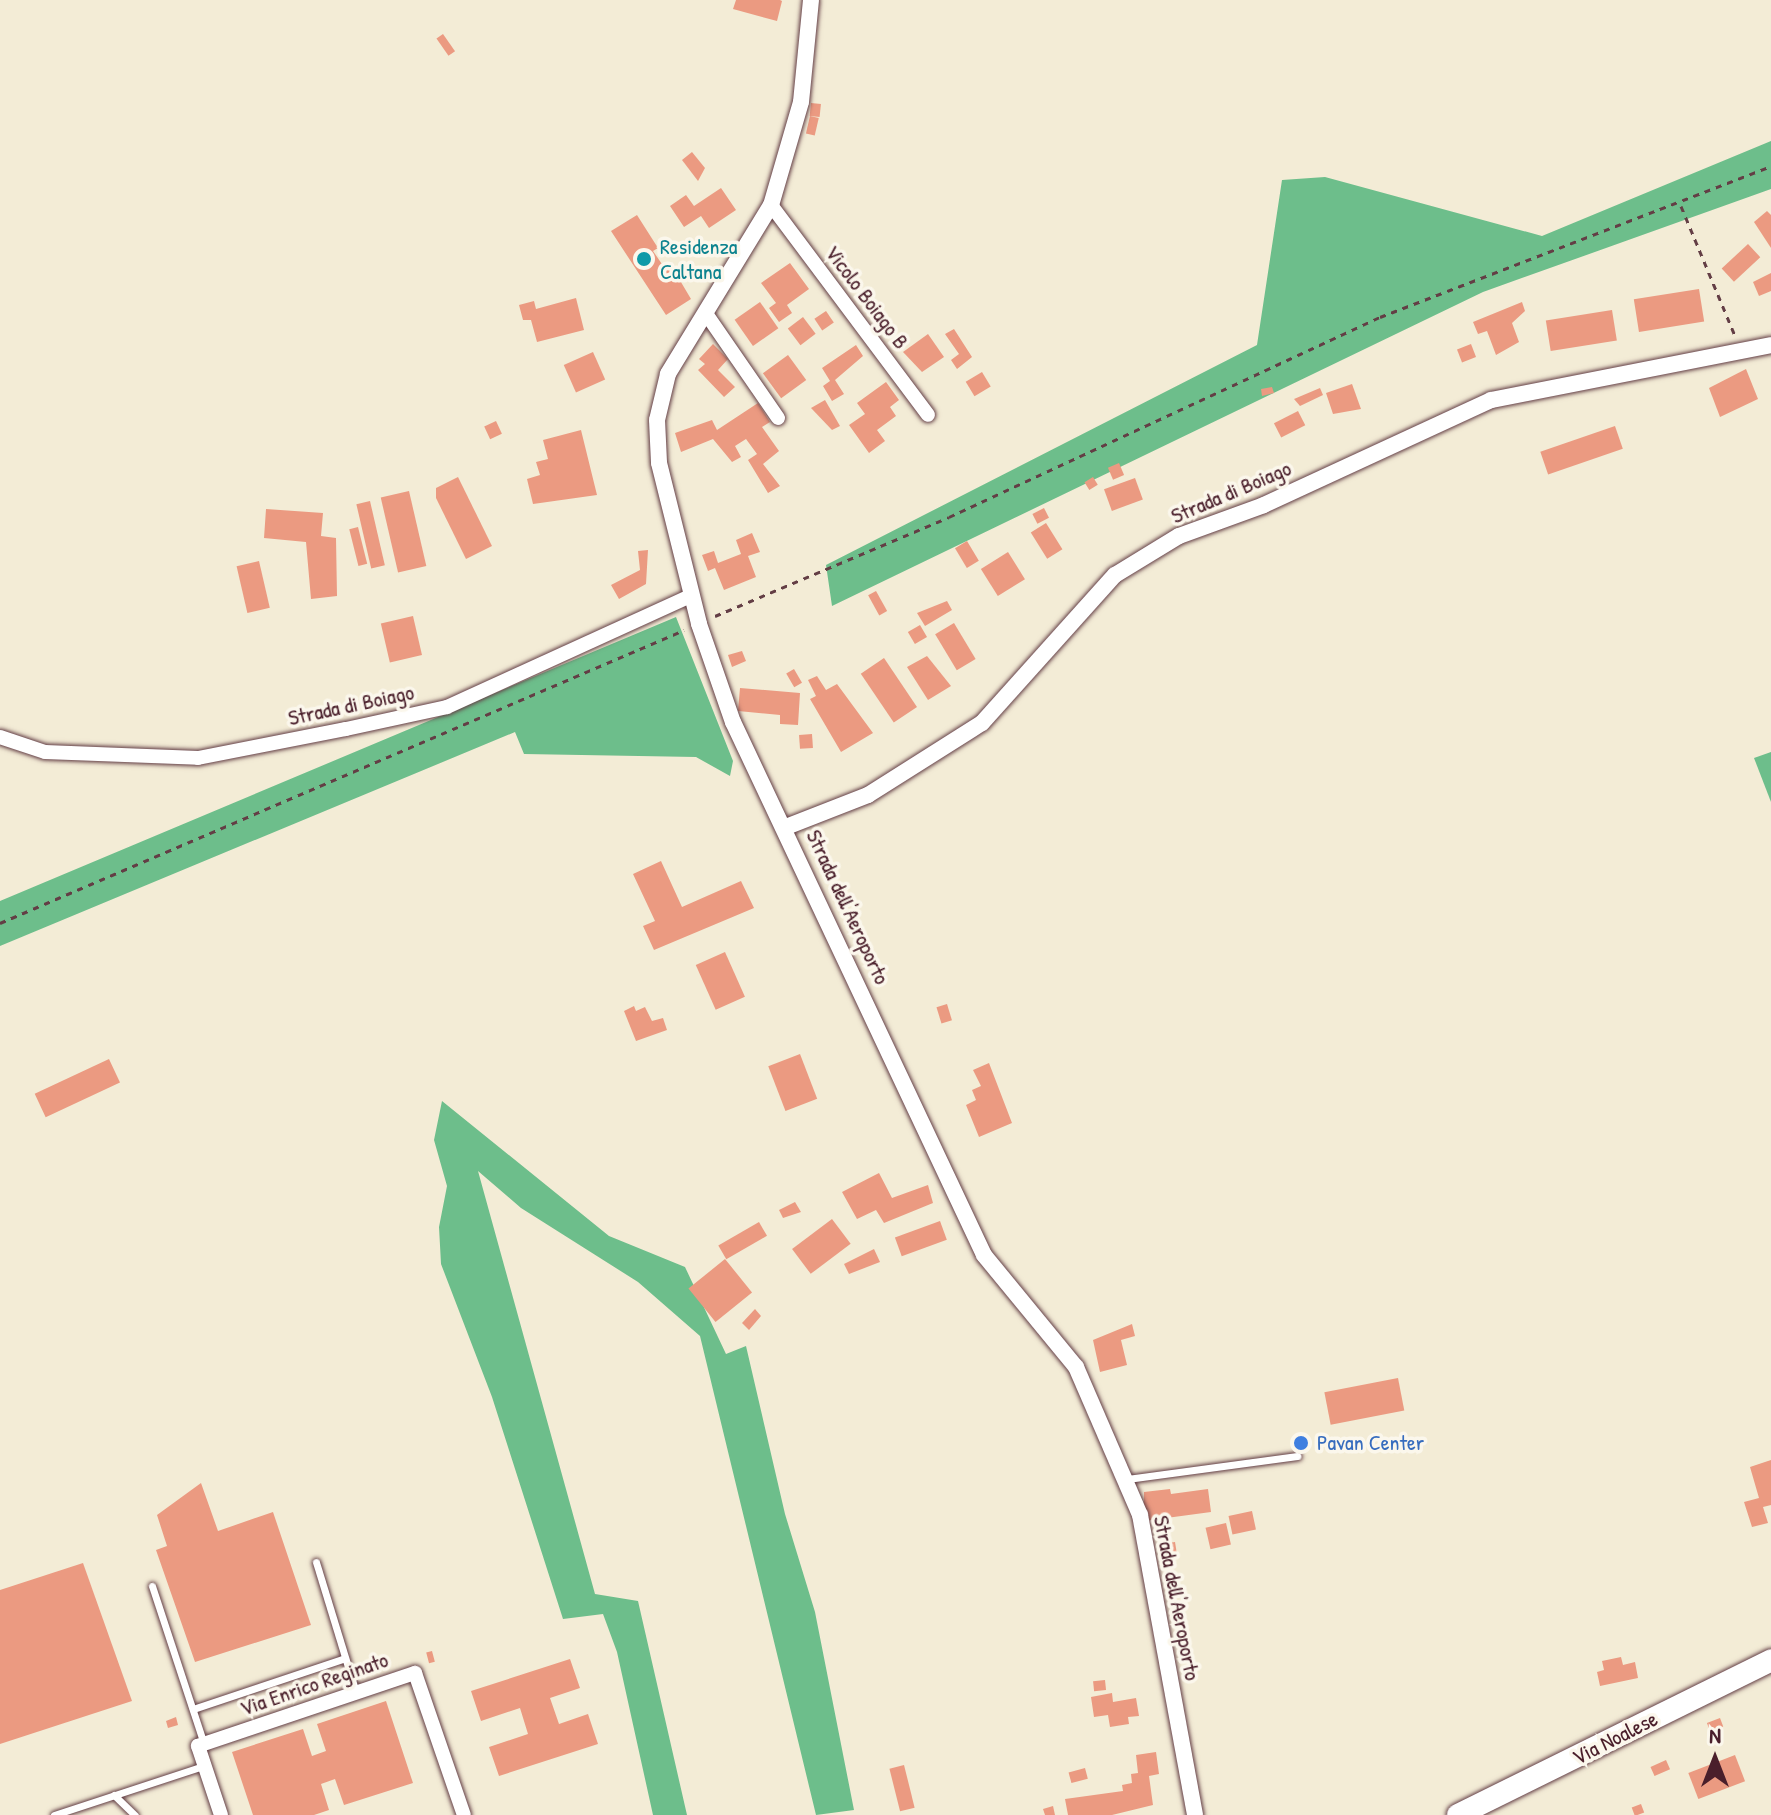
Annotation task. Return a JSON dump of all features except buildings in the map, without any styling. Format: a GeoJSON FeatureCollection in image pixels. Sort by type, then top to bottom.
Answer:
{"type":"FeatureCollection","features":[{"type":"Feature","properties":{"kind":"main road","name":"Via Noalese"},"geometry":{"type":"LineString","coordinates":[[1458,1815],[1771,1660]]}},
{"type":"Feature","properties":{"kind":"street","name":"Strada dell'Aeroporto"},"geometry":{"type":"LineString","coordinates":[[811,0],[801,102],[771,205],[707,315],[668,374],[657,420],[659,463],[691,596],[694,626],[733,722],[786,827],[984,1255],[1076,1367],[1140,1515],[1195,1815]]}},
{"type":"Feature","properties":{"kind":"street","name":"Vicolo Boiago B"},"geometry":{"type":"LineString","coordinates":[[771,205],[928,415]]}},
{"type":"Feature","properties":{"kind":"street"},"geometry":{"type":"LineString","coordinates":[[707,315],[778,418]]}},
{"type":"Feature","properties":{"kind":"street","name":"Strada di Boiago"},"geometry":{"type":"LineString","coordinates":[[786,827],[868,795],[982,723],[1115,575],[1179,536],[1264,505],[1491,400],[1771,345]]}},
{"type":"Feature","properties":{"kind":"street","name":"Strada di Boiago"},"geometry":{"type":"LineString","coordinates":[[0,737],[45,752],[198,758],[346,729],[447,707],[691,596]]}},
{"type":"Feature","properties":{"kind":"street","name":"Via Enrico Reginato"},"geometry":{"type":"LineString","coordinates":[[204,1744],[415,1673],[464,1815]]}},
{"type":"Feature","properties":{"kind":"street"},"geometry":{"type":"LineString","coordinates":[[204,1744],[198,1746],[221,1815]]}},
{"type":"Feature","properties":{"kind":"lane"},"geometry":{"type":"LineString","coordinates":[[1125,1479],[1297,1456]]}},
{"type":"Feature","properties":{"kind":"lane"},"geometry":{"type":"LineString","coordinates":[[316,1562],[356,1693]]}},
{"type":"Feature","properties":{"kind":"lane"},"geometry":{"type":"LineString","coordinates":[[152,1586],[204,1744]]}},
{"type":"Feature","properties":{"kind":"lane"},"geometry":{"type":"LineString","coordinates":[[193,1709],[345,1658]]}},
{"type":"Feature","properties":{"kind":"lane"},"geometry":{"type":"LineString","coordinates":[[54,1815],[205,1765]]}},
{"type":"Feature","properties":{"kind":"lane"},"geometry":{"type":"LineString","coordinates":[[114,1795],[135,1815]]}},
{"type":"Feature","properties":{"kind":"path"},"geometry":{"type":"LineString","coordinates":[[0,923],[949,517],[1380,317],[1681,205],[1771,166]]}},
{"type":"Feature","properties":{"kind":"path"},"geometry":{"type":"LineString","coordinates":[[1681,205],[1727,307],[1740,351]]}},
{"type":"Feature","properties":{"kind":"green space"},"geometry":{"type":"Polygon","coordinates":[[[1771,141],[1771,189],[1483,292],[832,606],[826,565],[1257,345],[1282,180],[1325,177],[1542,236],[1771,141]]]}},
{"type":"Feature","properties":{"kind":"green space"},"geometry":{"type":"Polygon","coordinates":[[[676,617],[733,761],[730,776],[696,757],[524,754],[515,732],[0,946],[0,901],[676,617]]]}},
{"type":"Feature","properties":{"kind":"green space"},"geometry":{"type":"Polygon","coordinates":[[[1771,752],[1771,802],[1754,758],[1771,752]]]}},
{"type":"Feature","properties":{"kind":"green space"},"geometry":{"type":"Polygon","coordinates":[[[442,1101],[609,1236],[685,1267],[726,1354],[746,1346],[785,1514],[815,1612],[854,1810],[816,1815],[700,1336],[638,1282],[521,1208],[478,1171],[595,1594],[638,1601],[687,1815],[653,1815],[617,1652],[603,1614],[563,1619],[492,1397],[441,1264],[439,1227],[447,1186],[434,1140],[442,1101]]]}},
{"type":"Feature","properties":{"kind":"place","name":"Residenza Caltana"},"geometry":{"type":"Point","coordinates":[644,259]}},
{"type":"Feature","properties":{"kind":"place","name":"Pavan Center"},"geometry":{"type":"Point","coordinates":[1301,1443]}}]}
